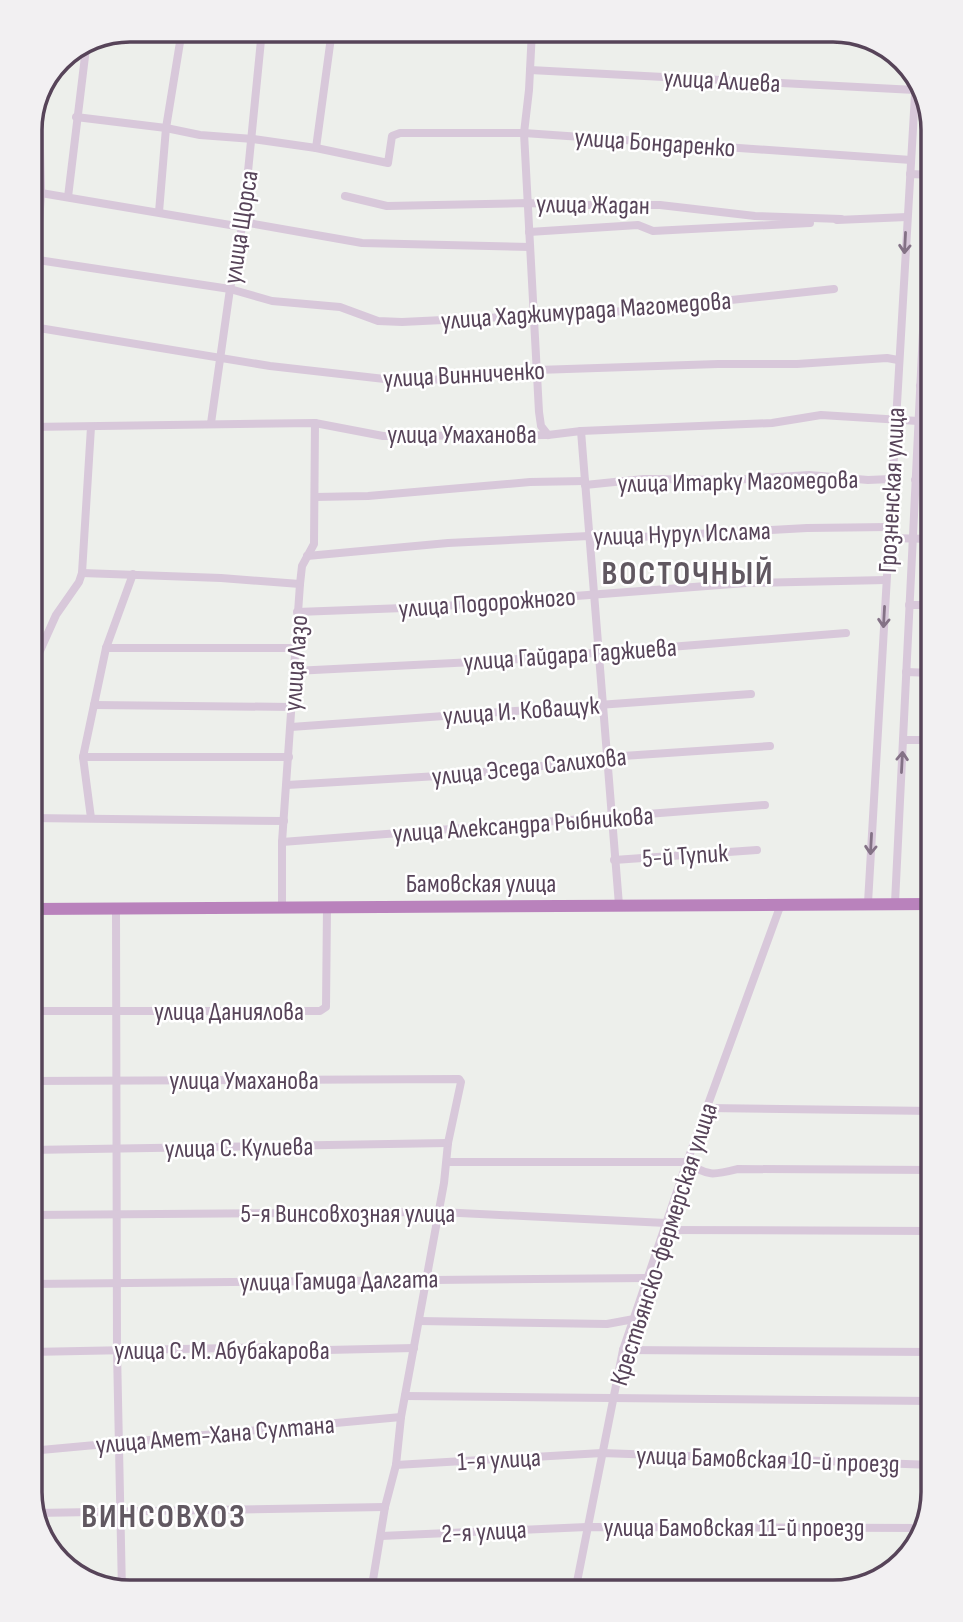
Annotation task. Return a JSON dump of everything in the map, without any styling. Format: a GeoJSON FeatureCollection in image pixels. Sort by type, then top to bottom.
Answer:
{"type":"FeatureCollection","features":[{"type":"Feature","properties":{"kind":"highway","name":"Бамовская улица"},"geometry":{"type":"LineString","coordinates":[[42,909],[921,904]]}},
{"type":"Feature","properties":{"kind":"street"},"geometry":{"type":"LineString","coordinates":[[159,212],[166,128],[180,42]]}},
{"type":"Feature","properties":{"kind":"street","name":"улица Щорса"},"geometry":{"type":"LineString","coordinates":[[211,423],[230,289],[243,225],[260,42]]}},
{"type":"Feature","properties":{"kind":"street"},"geometry":{"type":"LineString","coordinates":[[76,117],[316,148],[329,42]]}},
{"type":"Feature","properties":{"kind":"street"},"geometry":{"type":"LineString","coordinates":[[532,42],[524,133],[541,426],[548,435]]}},
{"type":"Feature","properties":{"kind":"street"},"geometry":{"type":"LineString","coordinates":[[68,197],[85,55]]}},
{"type":"Feature","properties":{"kind":"street","name":"улица Алиева"},"geometry":{"type":"LineString","coordinates":[[530,70],[911,90]]}},
{"type":"Feature","properties":{"kind":"street","name":"Грозненская улица"},"geometry":{"type":"LineString","coordinates":[[868,903],[915,98]]}},
{"type":"Feature","properties":{"kind":"street","name":"улица Бондаренко"},"geometry":{"type":"LineString","coordinates":[[316,148],[388,163],[392,136],[400,133],[524,133],[911,160]]}},
{"type":"Feature","properties":{"kind":"street"},"geometry":{"type":"LineString","coordinates":[[910,174],[921,174]]}},
{"type":"Feature","properties":{"kind":"street"},"geometry":{"type":"LineString","coordinates":[[42,193],[362,243],[530,247]]}},
{"type":"Feature","properties":{"kind":"street","name":"улица Жадан"},"geometry":{"type":"LineString","coordinates":[[345,195],[387,206],[528,203],[660,205],[755,216],[841,219]]}},
{"type":"Feature","properties":{"kind":"street"},"geometry":{"type":"LineString","coordinates":[[529,232],[638,225],[653,231],[782,226],[841,219],[907,217]]}},
{"type":"Feature","properties":{"kind":"street","name":"улица Хаджимурада Магомедова"},"geometry":{"type":"LineString","coordinates":[[42,261],[230,289],[272,301],[340,307],[378,321],[402,322],[627,311],[834,289]]}},
{"type":"Feature","properties":{"kind":"street","name":"улица Винниченко"},"geometry":{"type":"LineString","coordinates":[[42,328],[220,358],[411,382],[537,370],[797,364],[887,358],[898,360]]}},
{"type":"Feature","properties":{"kind":"street","name":"Грозненская улица"},"geometry":{"type":"LineString","coordinates":[[895,904],[921,368]]}},
{"type":"Feature","properties":{"kind":"street"},"geometry":{"type":"LineString","coordinates":[[521,435],[533,426],[540,412]]}},
{"type":"Feature","properties":{"kind":"street","name":"улица Умаханова"},"geometry":{"type":"LineString","coordinates":[[42,426],[315,423],[383,436],[548,435],[581,431],[772,423],[821,415],[918,421]]}},
{"type":"Feature","properties":{"kind":"street","name":"улица Лазо"},"geometry":{"type":"LineString","coordinates":[[282,906],[282,842],[300,584],[302,566],[314,544],[315,423]]}},
{"type":"Feature","properties":{"kind":"street"},"geometry":{"type":"LineString","coordinates":[[42,646],[56,615],[79,582],[82,573],[91,427]]}},
{"type":"Feature","properties":{"kind":"street"},"geometry":{"type":"LineString","coordinates":[[581,431],[619,905]]}},
{"type":"Feature","properties":{"kind":"street","name":"улица Итарку Магомедова"},"geometry":{"type":"LineString","coordinates":[[315,497],[368,496],[530,482],[733,480],[809,475],[868,480],[891,479]]}},
{"type":"Feature","properties":{"kind":"street"},"geometry":{"type":"LineString","coordinates":[[915,480],[921,478]]}},
{"type":"Feature","properties":{"kind":"street","name":"улица Нурул Ислама"},"geometry":{"type":"LineString","coordinates":[[307,556],[448,543],[889,527]]}},
{"type":"Feature","properties":{"kind":"street"},"geometry":{"type":"LineString","coordinates":[[888,538],[921,539]]}},
{"type":"Feature","properties":{"kind":"street"},"geometry":{"type":"LineString","coordinates":[[82,573],[300,584]]}},
{"type":"Feature","properties":{"kind":"street"},"geometry":{"type":"LineString","coordinates":[[90,818],[83,757],[106,648],[133,574]]}},
{"type":"Feature","properties":{"kind":"street","name":"улица Подорожного"},"geometry":{"type":"LineString","coordinates":[[298,612],[431,607],[746,583],[886,580]]}},
{"type":"Feature","properties":{"kind":"street"},"geometry":{"type":"LineString","coordinates":[[909,605],[921,605]]}},
{"type":"Feature","properties":{"kind":"street","name":"улица Гайдара Гаджиева"},"geometry":{"type":"LineString","coordinates":[[294,671],[494,660],[846,633]]}},
{"type":"Feature","properties":{"kind":"street"},"geometry":{"type":"LineString","coordinates":[[106,648],[295,648]]}},
{"type":"Feature","properties":{"kind":"street"},"geometry":{"type":"LineString","coordinates":[[906,672],[921,673]]}},
{"type":"Feature","properties":{"kind":"street","name":"улица И. Коващук"},"geometry":{"type":"LineString","coordinates":[[290,727],[751,694]]}},
{"type":"Feature","properties":{"kind":"street"},"geometry":{"type":"LineString","coordinates":[[94,705],[292,707]]}},
{"type":"Feature","properties":{"kind":"street"},"geometry":{"type":"LineString","coordinates":[[903,740],[921,740]]}},
{"type":"Feature","properties":{"kind":"street","name":"улица Эседа Салихова"},"geometry":{"type":"LineString","coordinates":[[287,785],[455,775],[601,760],[608,757],[770,746]]}},
{"type":"Feature","properties":{"kind":"street"},"geometry":{"type":"LineString","coordinates":[[83,757],[289,757]]}},
{"type":"Feature","properties":{"kind":"street","name":"улица Александра Рыбникова"},"geometry":{"type":"LineString","coordinates":[[282,842],[765,805]]}},
{"type":"Feature","properties":{"kind":"street"},"geometry":{"type":"LineString","coordinates":[[42,818],[284,821]]}},
{"type":"Feature","properties":{"kind":"street","name":"5-й Тупик"},"geometry":{"type":"LineString","coordinates":[[614,860],[757,850]]}},
{"type":"Feature","properties":{"kind":"street","name":"Крестьянско-фермерская улица"},"geometry":{"type":"LineString","coordinates":[[577,1580],[623,1350],[687,1161],[781,904]]}},
{"type":"Feature","properties":{"kind":"street","name":"улица Даниялова"},"geometry":{"type":"LineString","coordinates":[[42,1011],[320,1012],[326,1007],[327,907]]}},
{"type":"Feature","properties":{"kind":"street"},"geometry":{"type":"LineString","coordinates":[[116,910],[117,1351],[122,1580]]}},
{"type":"Feature","properties":{"kind":"street","name":"улица Умаханова"},"geometry":{"type":"LineString","coordinates":[[42,1081],[459,1079],[461,1082],[448,1143]]}},
{"type":"Feature","properties":{"kind":"street"},"geometry":{"type":"LineString","coordinates":[[707,1108],[921,1111]]}},
{"type":"Feature","properties":{"kind":"street"},"geometry":{"type":"LineString","coordinates":[[374,1580],[439,1212],[448,1143]]}},
{"type":"Feature","properties":{"kind":"street","name":"улица С. Кулиева"},"geometry":{"type":"LineString","coordinates":[[42,1150],[448,1143]]}},
{"type":"Feature","properties":{"kind":"street"},"geometry":{"type":"LineString","coordinates":[[447,1162],[687,1161],[702,1172],[721,1173],[738,1168],[921,1170]]}},
{"type":"Feature","properties":{"kind":"street","name":"5-я Винсовхозная улица"},"geometry":{"type":"LineString","coordinates":[[42,1215],[439,1212],[665,1226],[921,1231]]}},
{"type":"Feature","properties":{"kind":"street","name":"улица Гамида Далгата"},"geometry":{"type":"LineString","coordinates":[[42,1284],[648,1278]]}},
{"type":"Feature","properties":{"kind":"street"},"geometry":{"type":"LineString","coordinates":[[419,1321],[607,1324],[634,1319]]}},
{"type":"Feature","properties":{"kind":"street","name":"улица С. М. Абубакарова"},"geometry":{"type":"LineString","coordinates":[[42,1352],[275,1347],[283,1350],[414,1348]]}},
{"type":"Feature","properties":{"kind":"street"},"geometry":{"type":"LineString","coordinates":[[623,1350],[921,1352]]}},
{"type":"Feature","properties":{"kind":"street"},"geometry":{"type":"LineString","coordinates":[[405,1396],[921,1401]]}},
{"type":"Feature","properties":{"kind":"street","name":"улица Амет-Хана Султана"},"geometry":{"type":"LineString","coordinates":[[42,1450],[401,1417]]}},
{"type":"Feature","properties":{"kind":"street","name":"1-я улица"},"geometry":{"type":"LineString","coordinates":[[396,1465],[602,1452]]}},
{"type":"Feature","properties":{"kind":"street","name":"улица Бамовская 10-й проезд"},"geometry":{"type":"LineString","coordinates":[[602,1452],[921,1465]]}},
{"type":"Feature","properties":{"kind":"street"},"geometry":{"type":"LineString","coordinates":[[45,1513],[386,1507]]}},
{"type":"Feature","properties":{"kind":"street","name":"улица Бамовская 11-й проезд"},"geometry":{"type":"LineString","coordinates":[[587,1527],[913,1528]]}},
{"type":"Feature","properties":{"kind":"street","name":"2-я улица"},"geometry":{"type":"LineString","coordinates":[[381,1536],[587,1527]]}},
{"type":"Feature","properties":{"kind":"district","name":"ВОСТОЧНЫЙ"},"geometry":{"type":"Point","coordinates":[688,572]}},
{"type":"Feature","properties":{"kind":"district","name":"ВИНСОВХОЗ"},"geometry":{"type":"Point","coordinates":[164,1515]}}]}
